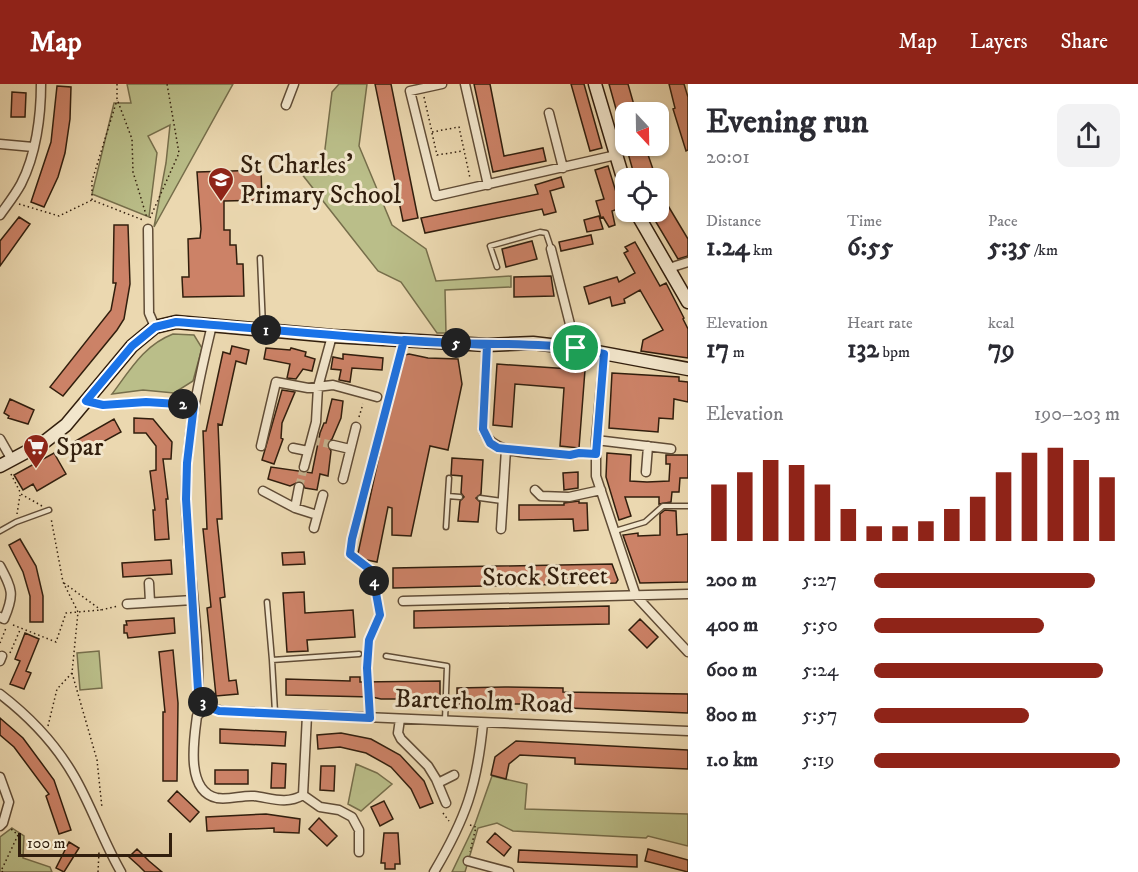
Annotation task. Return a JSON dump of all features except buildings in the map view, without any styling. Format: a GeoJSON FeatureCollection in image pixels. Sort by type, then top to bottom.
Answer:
{"type":"FeatureCollection","features":[{"type":"Feature","properties":{"kind":"street"},"geometry":{"type":"LineString","coordinates":[[0,215],[21,184],[33,147],[38,123],[41,84]]}},
{"type":"Feature","properties":{"kind":"street"},"geometry":{"type":"LineString","coordinates":[[286,105],[294,84]]}},
{"type":"Feature","properties":{"kind":"street"},"geometry":{"type":"LineString","coordinates":[[442,84],[410,91],[436,196],[615,155]]}},
{"type":"Feature","properties":{"kind":"street"},"geometry":{"type":"LineString","coordinates":[[465,84],[488,185]]}},
{"type":"Feature","properties":{"kind":"street"},"geometry":{"type":"LineString","coordinates":[[595,84],[615,152]]}},
{"type":"Feature","properties":{"kind":"street"},"geometry":{"type":"LineString","coordinates":[[549,113],[563,168]]}},
{"type":"Feature","properties":{"kind":"street"},"geometry":{"type":"LineString","coordinates":[[0,144],[33,147]]}},
{"type":"Feature","properties":{"kind":"street"},"geometry":{"type":"LineString","coordinates":[[642,222],[688,302]]}},
{"type":"Feature","properties":{"kind":"street"},"geometry":{"type":"LineString","coordinates":[[148,225],[149,313],[155,327]]}},
{"type":"Feature","properties":{"kind":"street"},"geometry":{"type":"LineString","coordinates":[[551,249],[576,348]]}},
{"type":"Feature","properties":{"kind":"street"},"geometry":{"type":"LineString","coordinates":[[669,268],[688,262]]}},
{"type":"Feature","properties":{"kind":"street"},"geometry":{"type":"LineString","coordinates":[[0,439],[6,463],[43,443],[66,425],[132,346],[155,327],[176,322],[332,336],[487,345],[533,343],[576,348],[688,369]]}},
{"type":"Feature","properties":{"kind":"street"},"geometry":{"type":"LineString","coordinates":[[212,325],[194,405],[187,463],[186,499],[198,690],[202,700],[208,706],[197,716],[194,770],[198,783],[206,793],[222,798],[239,799],[248,795],[266,800],[288,801],[303,795]]}},
{"type":"Feature","properties":{"kind":"street"},"geometry":{"type":"LineString","coordinates":[[304,467],[316,422],[318,387],[332,336]]}},
{"type":"Feature","properties":{"kind":"street"},"geometry":{"type":"LineString","coordinates":[[487,345],[483,429],[490,443],[506,449],[570,455]]}},
{"type":"Feature","properties":{"kind":"street"},"geometry":{"type":"LineString","coordinates":[[604,354],[595,466],[601,490],[636,596],[688,652]]}},
{"type":"Feature","properties":{"kind":"street"},"geometry":{"type":"LineString","coordinates":[[261,446],[276,382],[308,388],[333,385],[377,397]]}},
{"type":"Feature","properties":{"kind":"street"},"geometry":{"type":"LineString","coordinates":[[86,401],[103,405],[146,402],[194,405]]}},
{"type":"Feature","properties":{"kind":"street"},"geometry":{"type":"LineString","coordinates":[[343,479],[356,427]]}},
{"type":"Feature","properties":{"kind":"street"},"geometry":{"type":"LineString","coordinates":[[596,440],[671,449]]}},
{"type":"Feature","properties":{"kind":"street"},"geometry":{"type":"LineString","coordinates":[[333,445],[350,449]]}},
{"type":"Feature","properties":{"kind":"street"},"geometry":{"type":"LineString","coordinates":[[646,472],[648,446]]}},
{"type":"Feature","properties":{"kind":"street"},"geometry":{"type":"LineString","coordinates":[[293,448],[308,451]]}},
{"type":"Feature","properties":{"kind":"street"},"geometry":{"type":"LineString","coordinates":[[501,529],[506,449]]}},
{"type":"Feature","properties":{"kind":"street"},"geometry":{"type":"LineString","coordinates":[[295,508],[299,487]]}},
{"type":"Feature","properties":{"kind":"street"},"geometry":{"type":"LineString","coordinates":[[535,490],[541,496],[569,497],[601,490]]}},
{"type":"Feature","properties":{"kind":"street"},"geometry":{"type":"LineString","coordinates":[[263,491],[295,508],[317,514]]}},
{"type":"Feature","properties":{"kind":"street"},"geometry":{"type":"LineString","coordinates":[[314,528],[323,495]]}},
{"type":"Feature","properties":{"kind":"street"},"geometry":{"type":"LineString","coordinates":[[0,566],[11,587],[12,597],[4,619],[0,617]]}},
{"type":"Feature","properties":{"kind":"street"},"geometry":{"type":"LineString","coordinates":[[149,583],[150,602]]}},
{"type":"Feature","properties":{"kind":"street","name":"Stock Street"},"geometry":{"type":"LineString","coordinates":[[403,601],[688,594]]}},
{"type":"Feature","properties":{"kind":"street"},"geometry":{"type":"LineString","coordinates":[[128,604],[193,600]]}},
{"type":"Feature","properties":{"kind":"street"},"geometry":{"type":"LineString","coordinates":[[0,694],[29,716],[74,776],[121,872]]}},
{"type":"Feature","properties":{"kind":"street","name":"Barterholm Road"},"geometry":{"type":"LineString","coordinates":[[208,706],[225,711],[688,731]]}},
{"type":"Feature","properties":{"kind":"street"},"geometry":{"type":"LineString","coordinates":[[303,795],[307,715]]}},
{"type":"Feature","properties":{"kind":"street"},"geometry":{"type":"LineString","coordinates":[[400,719],[398,733],[401,739],[428,766],[446,802]]}},
{"type":"Feature","properties":{"kind":"street"},"geometry":{"type":"LineString","coordinates":[[434,872],[462,822],[479,766],[483,723]]}},
{"type":"Feature","properties":{"kind":"street"},"geometry":{"type":"LineString","coordinates":[[438,783],[454,775]]}},
{"type":"Feature","properties":{"kind":"street"},"geometry":{"type":"LineString","coordinates":[[0,777],[9,802],[2,825]]}},
{"type":"Feature","properties":{"kind":"street"},"geometry":{"type":"LineString","coordinates":[[303,795],[320,807],[339,810],[352,817],[359,830],[359,852]]}},
{"type":"Feature","properties":{"kind":"street"},"geometry":{"type":"LineString","coordinates":[[468,861],[509,872]]}},
{"type":"Feature","properties":{"kind":"lane"},"geometry":{"type":"LineString","coordinates":[[497,267],[490,246],[540,232],[546,233],[551,249]]}},
{"type":"Feature","properties":{"kind":"lane"},"geometry":{"type":"LineString","coordinates":[[260,258],[263,330]]}},
{"type":"Feature","properties":{"kind":"lane"},"geometry":{"type":"LineString","coordinates":[[352,539],[404,340]]}},
{"type":"Feature","properties":{"kind":"lane"},"geometry":{"type":"LineString","coordinates":[[446,527],[449,478]]}},
{"type":"Feature","properties":{"kind":"lane"},"geometry":{"type":"LineString","coordinates":[[448,496],[460,497]]}},
{"type":"Feature","properties":{"kind":"lane"},"geometry":{"type":"LineString","coordinates":[[480,498],[503,501]]}},
{"type":"Feature","properties":{"kind":"lane"},"geometry":{"type":"LineString","coordinates":[[615,532],[645,522],[663,506],[688,506]]}},
{"type":"Feature","properties":{"kind":"lane"},"geometry":{"type":"LineString","coordinates":[[0,531],[16,522],[49,510]]}},
{"type":"Feature","properties":{"kind":"lane"},"geometry":{"type":"LineString","coordinates":[[267,602],[275,712]]}},
{"type":"Feature","properties":{"kind":"lane"},"geometry":{"type":"LineString","coordinates":[[272,660],[359,654]]}},
{"type":"Feature","properties":{"kind":"lane"},"geometry":{"type":"LineString","coordinates":[[386,656],[447,666],[445,720]]}},
{"type":"Feature","properties":{"kind":"path"},"geometry":{"type":"LineString","coordinates":[[92,200],[92,181],[117,99],[117,84]]}},
{"type":"Feature","properties":{"kind":"path"},"geometry":{"type":"LineString","coordinates":[[148,225],[179,153],[167,84]]}},
{"type":"Feature","properties":{"kind":"path"},"geometry":{"type":"LineString","coordinates":[[422,89],[437,155],[464,151]]}},
{"type":"Feature","properties":{"kind":"path"},"geometry":{"type":"LineString","coordinates":[[117,99],[132,139],[133,172],[148,225]]}},
{"type":"Feature","properties":{"kind":"path"},"geometry":{"type":"LineString","coordinates":[[432,132],[459,128],[472,188]]}},
{"type":"Feature","properties":{"kind":"path"},"geometry":{"type":"LineString","coordinates":[[10,201],[59,216],[92,200],[148,225]]}},
{"type":"Feature","properties":{"kind":"path"},"geometry":{"type":"LineString","coordinates":[[356,427],[365,394]]}},
{"type":"Feature","properties":{"kind":"path"},"geometry":{"type":"LineString","coordinates":[[6,463],[21,494],[49,510],[63,582],[78,612],[72,673],[97,760],[102,808]]}},
{"type":"Feature","properties":{"kind":"path"},"geometry":{"type":"LineString","coordinates":[[16,522],[21,494]]}},
{"type":"Feature","properties":{"kind":"path"},"geometry":{"type":"LineString","coordinates":[[352,539],[350,554],[372,571],[380,615],[369,640],[367,668],[370,718]]}},
{"type":"Feature","properties":{"kind":"path"},"geometry":{"type":"LineString","coordinates":[[63,582],[101,610]]}},
{"type":"Feature","properties":{"kind":"path"},"geometry":{"type":"LineString","coordinates":[[0,643],[8,621],[20,630],[56,642],[66,613],[101,610],[128,604]]}},
{"type":"Feature","properties":{"kind":"path"},"geometry":{"type":"LineString","coordinates":[[1,659],[9,655],[20,630]]}},
{"type":"Feature","properties":{"kind":"path"},"geometry":{"type":"LineString","coordinates":[[46,736],[57,689],[72,673]]}},
{"type":"Feature","properties":{"kind":"path"},"geometry":{"type":"LineString","coordinates":[[462,822],[476,827],[468,861]]}},
{"type":"Feature","properties":{"kind":"path"},"geometry":{"type":"LineString","coordinates":[[2,825],[18,835],[1,871],[3,872]]}},
{"type":"Feature","properties":{"kind":"green space"},"geometry":{"type":"Polygon","coordinates":[[[127,84],[233,84],[154,227],[166,163],[170,125],[148,136],[157,153],[149,217],[92,194],[114,103],[131,103],[127,84]]]}},
{"type":"Feature","properties":{"kind":"green space"},"geometry":{"type":"Polygon","coordinates":[[[339,84],[367,84],[359,146],[392,225],[426,249],[436,281],[511,276],[511,287],[445,290],[446,333],[437,333],[401,282],[378,271],[301,173],[323,165],[332,92],[339,84]]]}},
{"type":"Feature","properties":{"kind":"green space"},"geometry":{"type":"Polygon","coordinates":[[[173,334],[194,335],[202,348],[193,381],[174,393],[143,390],[112,394],[146,351],[173,334]]]}},
{"type":"Feature","properties":{"kind":"green space"},"geometry":{"type":"Polygon","coordinates":[[[99,651],[102,688],[80,690],[77,653],[99,651]]]}},
{"type":"Feature","properties":{"kind":"green space"},"geometry":{"type":"Polygon","coordinates":[[[356,764],[377,773],[392,784],[361,811],[348,804],[356,764]]]}},
{"type":"Feature","properties":{"kind":"green space"},"geometry":{"type":"Polygon","coordinates":[[[492,776],[527,784],[525,809],[688,814],[688,846],[648,836],[646,838],[513,831],[497,823],[478,828],[465,872],[452,872],[475,824],[492,776]]]}},
{"type":"Feature","properties":{"kind":"green space"},"geometry":{"type":"Polygon","coordinates":[[[12,828],[24,836],[23,858],[50,867],[52,872],[0,872],[0,837],[12,828]]]}},
{"type":"Feature","properties":{"kind":"tunnel"},"geometry":{"type":"LineString","coordinates":[[312,440],[333,445]]}},
{"type":"Feature","properties":{"kind":"tunnel"},"geometry":{"type":"LineString","coordinates":[[299,487],[304,467]]}},
{"type":"Feature","properties":{"kind":"place","name":"St Charles' Primary School"},"geometry":{"type":"Point","coordinates":[221,203]}},
{"type":"Feature","properties":{"kind":"place","name":"Spar"},"geometry":{"type":"Point","coordinates":[36,470]}},
{"type":"Feature","properties":{"kind":"route"},"geometry":{"type":"LineString","coordinates":[[576,348],[533,343],[487,345],[332,336],[176,322],[155,327],[132,346],[86,401],[103,405],[146,402],[194,405],[187,463],[186,505],[198,690],[202,700],[219,711],[370,718],[367,668],[369,640],[380,615],[372,571],[350,554],[352,539],[404,340],[487,345],[483,429],[490,443],[498,448],[570,455],[596,454],[604,354],[576,348]]}}]}
